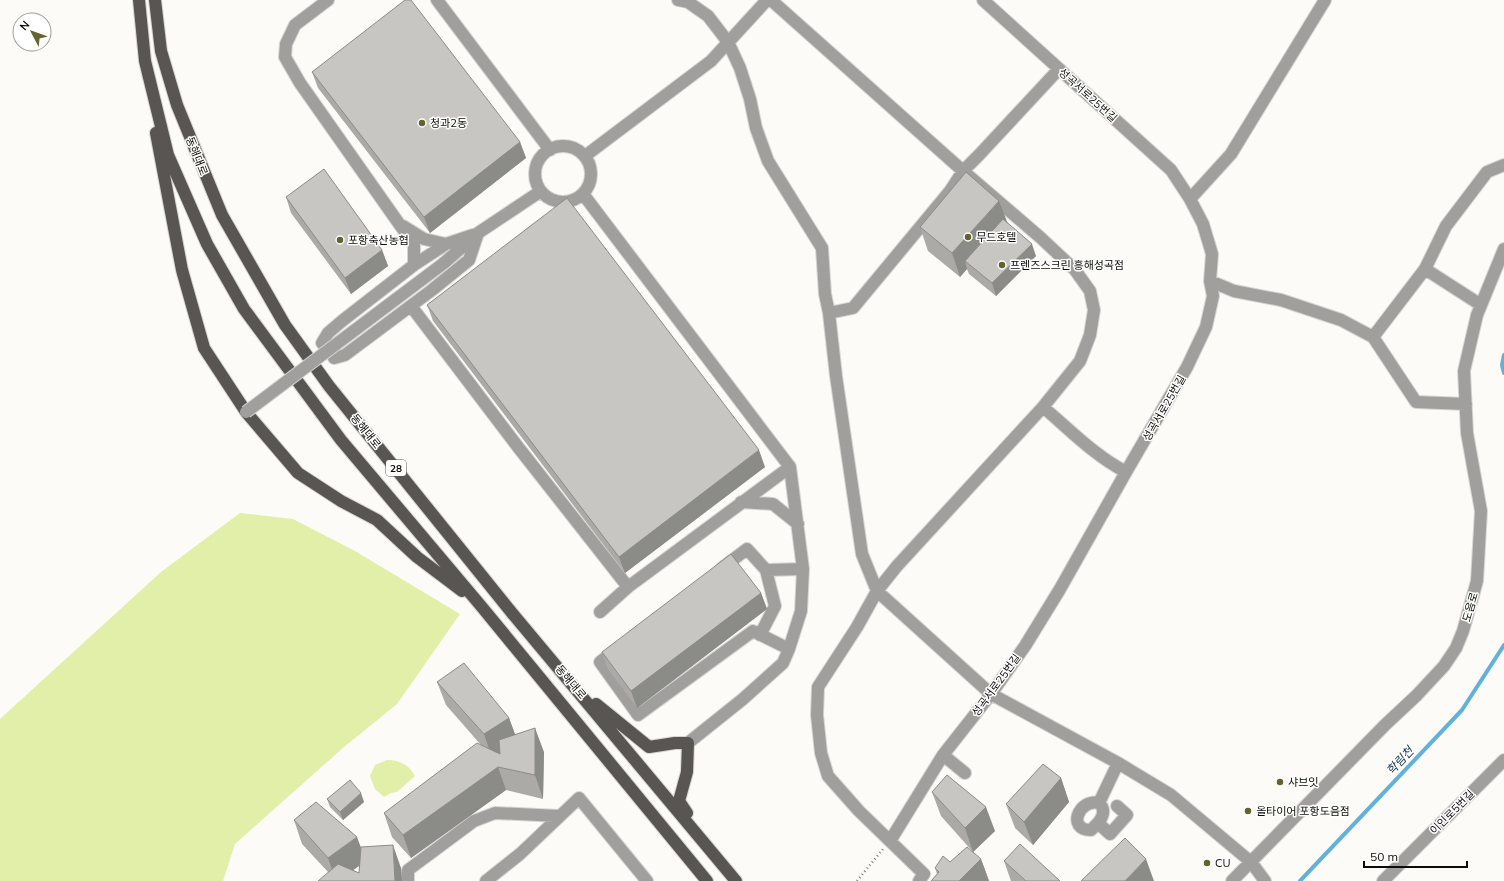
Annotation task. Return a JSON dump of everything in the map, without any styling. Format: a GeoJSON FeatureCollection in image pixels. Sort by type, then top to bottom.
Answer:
{"type":"FeatureCollection","features":[{"type":"Feature","properties":{"kind":"main road"},"geometry":{"type":"LineString","coordinates":[[139,0],[145,61],[160,163],[184,277],[204,348],[246,412],[298,473],[341,501],[377,520],[417,557],[481,606]]}},
{"type":"Feature","properties":{"kind":"main road","name":"동해대로"},"geometry":{"type":"LineString","coordinates":[[154,0],[161,51],[177,106],[222,215],[285,324],[329,386],[512,613],[737,881]]}},
{"type":"Feature","properties":{"kind":"main road"},"geometry":{"type":"LineString","coordinates":[[145,61],[168,155],[207,244],[244,309],[341,440],[481,606],[707,881]]}},
{"type":"Feature","properties":{"kind":"main road"},"geometry":{"type":"LineString","coordinates":[[574,685],[649,747],[675,742],[688,743],[688,772],[679,801],[726,868]]}},
{"type":"Feature","properties":{"kind":"main road"},"geometry":{"type":"LineString","coordinates":[[689,859],[700,881]]}},
{"type":"Feature","properties":{"kind":"street"},"geometry":{"type":"LineString","coordinates":[[328,0],[295,25],[286,44],[285,57],[300,83],[414,245],[414,265]]}},
{"type":"Feature","properties":{"kind":"street"},"geometry":{"type":"LineString","coordinates":[[437,0],[550,150]]}},
{"type":"Feature","properties":{"kind":"street"},"geometry":{"type":"LineString","coordinates":[[678,0],[688,2],[708,16],[728,42],[740,68],[750,99],[756,128],[768,161],[822,248],[825,294],[829,313],[836,376],[862,554],[877,591],[991,694],[1118,763],[1171,795],[1251,862],[1265,881]]}},
{"type":"Feature","properties":{"kind":"street"},"geometry":{"type":"LineString","coordinates":[[585,156],[711,61],[767,0]]}},
{"type":"Feature","properties":{"kind":"street"},"geometry":{"type":"LineString","coordinates":[[771,0],[1052,248],[1074,270],[1090,291],[1094,310],[1090,334],[1080,361],[1043,408],[896,566],[877,591],[857,627],[818,687],[817,715],[821,753],[828,776],[859,811],[924,874],[919,881]]}},
{"type":"Feature","properties":{"kind":"street","name":"성곡서로25번길"},"geometry":{"type":"LineString","coordinates":[[890,841],[943,755],[991,694],[1025,646],[1052,602],[1187,367],[1206,327],[1213,296],[1210,281],[1212,254],[1203,224],[1190,199],[1171,170],[983,0]]}},
{"type":"Feature","properties":{"kind":"street"},"geometry":{"type":"LineString","coordinates":[[1190,199],[1231,154],[1325,0]]}},
{"type":"Feature","properties":{"kind":"street"},"geometry":{"type":"LineString","coordinates":[[829,313],[853,308],[950,191],[963,171],[1059,69]]}},
{"type":"Feature","properties":{"kind":"street"},"geometry":{"type":"LineString","coordinates":[[559,146],[568,146],[585,156],[589,163],[591,179],[583,194],[575,200],[566,202],[556,201],[548,197],[541,190],[536,182],[536,173],[537,164],[542,155],[559,146]]}},
{"type":"Feature","properties":{"kind":"street"},"geometry":{"type":"LineString","coordinates":[[1373,337],[1425,269],[1446,226],[1487,172],[1504,165]]}},
{"type":"Feature","properties":{"kind":"street"},"geometry":{"type":"LineString","coordinates":[[246,412],[444,263],[478,233],[541,190]]}},
{"type":"Feature","properties":{"kind":"street"},"geometry":{"type":"LineString","coordinates":[[583,194],[790,467],[803,569],[801,611],[789,649],[783,663],[743,699],[688,743]]}},
{"type":"Feature","properties":{"kind":"street"},"geometry":{"type":"LineString","coordinates":[[399,224],[424,239],[446,244]]}},
{"type":"Feature","properties":{"kind":"street"},"geometry":{"type":"LineString","coordinates":[[322,342],[328,333],[342,321],[414,265],[446,244],[478,233]]}},
{"type":"Feature","properties":{"kind":"street"},"geometry":{"type":"LineString","coordinates":[[334,358],[345,355],[411,306],[469,260],[478,233]]}},
{"type":"Feature","properties":{"kind":"street","name":"도음로"},"geometry":{"type":"LineString","coordinates":[[1232,881],[1444,666],[1456,648],[1464,631],[1478,581],[1481,511],[1467,433],[1464,371],[1477,315],[1504,249]]}},
{"type":"Feature","properties":{"kind":"street"},"geometry":{"type":"LineString","coordinates":[[1425,269],[1481,305]]}},
{"type":"Feature","properties":{"kind":"street"},"geometry":{"type":"LineString","coordinates":[[1210,281],[1234,291],[1281,300],[1341,320],[1373,337],[1416,402],[1466,404]]}},
{"type":"Feature","properties":{"kind":"street"},"geometry":{"type":"LineString","coordinates":[[411,306],[518,447],[628,586]]}},
{"type":"Feature","properties":{"kind":"street"},"geometry":{"type":"LineString","coordinates":[[1043,408],[1086,445],[1112,464],[1126,472]]}},
{"type":"Feature","properties":{"kind":"street"},"geometry":{"type":"LineString","coordinates":[[600,612],[628,586],[790,467]]}},
{"type":"Feature","properties":{"kind":"street"},"geometry":{"type":"LineString","coordinates":[[741,502],[772,504],[798,524]]}},
{"type":"Feature","properties":{"kind":"street"},"geometry":{"type":"LineString","coordinates":[[695,521],[702,532]]}},
{"type":"Feature","properties":{"kind":"street"},"geometry":{"type":"LineString","coordinates":[[715,573],[747,549],[766,570],[775,606],[760,635]]}},
{"type":"Feature","properties":{"kind":"street"},"geometry":{"type":"LineString","coordinates":[[766,570],[803,569]]}},
{"type":"Feature","properties":{"kind":"street"},"geometry":{"type":"LineString","coordinates":[[627,641],[600,662],[638,715],[752,630],[789,649]]}},
{"type":"Feature","properties":{"kind":"street"},"geometry":{"type":"LineString","coordinates":[[943,755],[965,773]]}},
{"type":"Feature","properties":{"kind":"street","name":"이인로5번길"},"geometry":{"type":"LineString","coordinates":[[1383,881],[1504,760]]}},
{"type":"Feature","properties":{"kind":"street"},"geometry":{"type":"LineString","coordinates":[[1099,803],[1118,763]]}},
{"type":"Feature","properties":{"kind":"street"},"geometry":{"type":"LineString","coordinates":[[486,881],[520,854],[579,798],[647,881]]}},
{"type":"Feature","properties":{"kind":"street"},"geometry":{"type":"LineString","coordinates":[[1094,802],[1099,803],[1102,806],[1104,810],[1101,820],[1098,823],[1091,830],[1081,828],[1077,821],[1078,816],[1085,805],[1094,802]]}},
{"type":"Feature","properties":{"kind":"street"},"geometry":{"type":"LineString","coordinates":[[1098,823],[1110,834],[1126,815],[1117,806]]}},
{"type":"Feature","properties":{"kind":"street"},"geometry":{"type":"LineString","coordinates":[[408,881],[408,870],[474,821],[495,813],[559,816]]}},
{"type":"Feature","properties":{"kind":"path"},"geometry":{"type":"LineString","coordinates":[[857,881],[890,841]]}},
{"type":"Feature","properties":{"kind":"green space"},"geometry":{"type":"Polygon","coordinates":[[[240,513],[293,519],[355,551],[460,614],[397,704],[344,747],[235,844],[223,881],[0,881],[0,719],[161,572],[240,513]]]}},
{"type":"Feature","properties":{"kind":"green space"},"geometry":{"type":"Polygon","coordinates":[[[387,760],[404,764],[415,776],[397,792],[391,793],[384,797],[375,789],[370,776],[375,765],[387,760]]]}},
{"type":"Feature","properties":{"kind":"building","name":"청과2동"},"geometry":{"type":"Polygon","coordinates":[[[405,0],[411,0],[520,142],[424,217],[312,72],[405,0]]]}},
{"type":"Feature","properties":{"kind":"building","name":"포항축산농협"},"geometry":{"type":"Polygon","coordinates":[[[324,169],[382,250],[345,278],[286,197],[324,169]]]}},
{"type":"Feature","properties":{"kind":"building"},"geometry":{"type":"Polygon","coordinates":[[[966,172],[999,201],[952,253],[920,227],[966,172]]]}},
{"type":"Feature","properties":{"kind":"building"},"geometry":{"type":"Polygon","coordinates":[[[567,198],[759,450],[619,557],[427,305],[567,198]]]}},
{"type":"Feature","properties":{"kind":"building"},"geometry":{"type":"Polygon","coordinates":[[[1003,219],[1032,244],[992,283],[965,261],[1003,219]]]}},
{"type":"Feature","properties":{"kind":"building"},"geometry":{"type":"Polygon","coordinates":[[[731,554],[761,593],[631,691],[602,652],[731,554]]]}},
{"type":"Feature","properties":{"kind":"building"},"geometry":{"type":"Polygon","coordinates":[[[464,663],[509,718],[484,734],[437,682],[464,663]]]}},
{"type":"Feature","properties":{"kind":"building"},"geometry":{"type":"Polygon","coordinates":[[[535,728],[535,775],[498,767],[403,835],[384,813],[477,743],[500,754],[499,740],[535,728]]]}},
{"type":"Feature","properties":{"kind":"building"},"geometry":{"type":"Polygon","coordinates":[[[1043,764],[1061,778],[1024,822],[1006,804],[1043,764]]]}},
{"type":"Feature","properties":{"kind":"building"},"geometry":{"type":"Polygon","coordinates":[[[947,775],[986,807],[965,828],[932,792],[947,775]]]}},
{"type":"Feature","properties":{"kind":"building"},"geometry":{"type":"Polygon","coordinates":[[[350,780],[361,793],[340,812],[327,799],[350,780]]]}},
{"type":"Feature","properties":{"kind":"building"},"geometry":{"type":"Polygon","coordinates":[[[316,802],[357,837],[328,858],[294,820],[316,802]]]}},
{"type":"Feature","properties":{"kind":"building"},"geometry":{"type":"Polygon","coordinates":[[[1125,838],[1146,859],[1125,881],[1081,881],[1125,838]]]}},
{"type":"Feature","properties":{"kind":"building"},"geometry":{"type":"Polygon","coordinates":[[[1020,844],[1060,881],[1026,881],[1004,861],[1020,844]]]}},
{"type":"Feature","properties":{"kind":"building"},"geometry":{"type":"Polygon","coordinates":[[[393,845],[395,881],[318,881],[338,864],[359,873],[361,847],[393,845]]]}},
{"type":"Feature","properties":{"kind":"building"},"geometry":{"type":"Polygon","coordinates":[[[967,847],[981,859],[959,881],[931,881],[939,872],[935,868],[943,856],[950,862],[967,847]]]}},
{"type":"Feature","properties":{"kind":"waterway","name":"학림천"},"geometry":{"type":"LineString","coordinates":[[1504,355],[1502,365],[1504,373]]}},
{"type":"Feature","properties":{"kind":"waterway","name":"학림천"},"geometry":{"type":"LineString","coordinates":[[1300,881],[1462,710],[1504,645]]}},
{"type":"Feature","properties":{"kind":"place","name":"청과2동"},"geometry":{"type":"Point","coordinates":[422,123]}},
{"type":"Feature","properties":{"kind":"place","name":"무드호텔"},"geometry":{"type":"Point","coordinates":[968,237]}},
{"type":"Feature","properties":{"kind":"place","name":"포항축산농협"},"geometry":{"type":"Point","coordinates":[340,240]}},
{"type":"Feature","properties":{"kind":"place","name":"프렌즈스크린 흥해성곡점"},"geometry":{"type":"Point","coordinates":[1002,265]}},
{"type":"Feature","properties":{"kind":"place","name":"샤브잇"},"geometry":{"type":"Point","coordinates":[1280,782]}},
{"type":"Feature","properties":{"kind":"place","name":"올타이어 포항도음점"},"geometry":{"type":"Point","coordinates":[1248,811]}},
{"type":"Feature","properties":{"kind":"place","name":"CU"},"geometry":{"type":"Point","coordinates":[1207,863]}}]}
